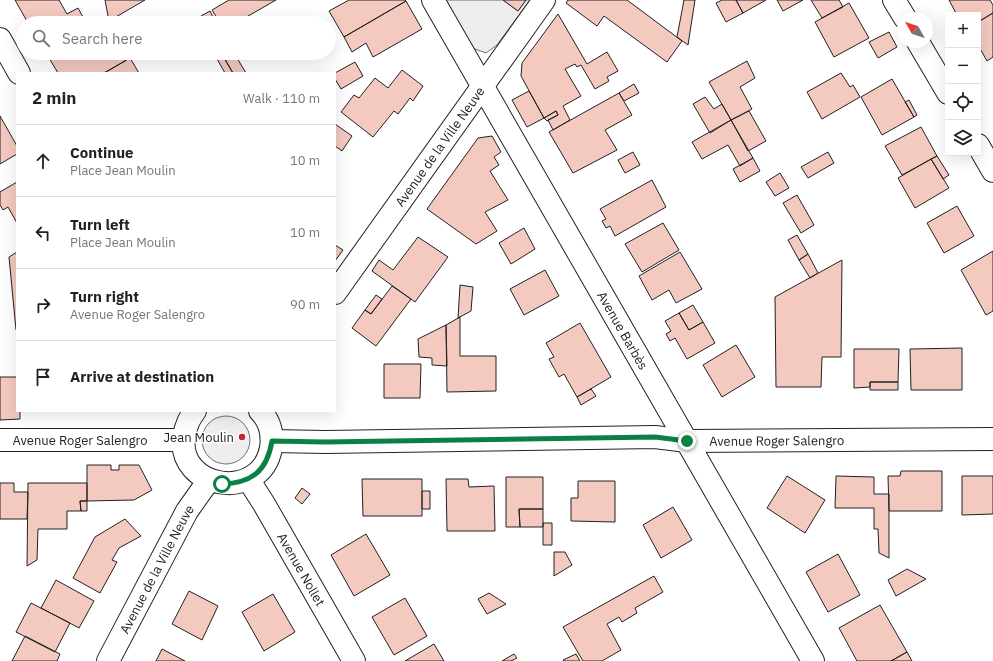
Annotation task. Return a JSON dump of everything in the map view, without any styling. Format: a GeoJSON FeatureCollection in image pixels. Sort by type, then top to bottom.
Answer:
{"type":"FeatureCollection","features":[{"type":"Feature","properties":{"kind":"street","name":"Avenue Barbès"},"geometry":{"type":"LineString","coordinates":[[433,0],[814,661]]}},
{"type":"Feature","properties":{"kind":"street","name":"Avenue de la Ville Neuve"},"geometry":{"type":"LineString","coordinates":[[336,292],[544,0]]}},
{"type":"Feature","properties":{"kind":"street"},"geometry":{"type":"LineString","coordinates":[[894,0],[901,12]]}},
{"type":"Feature","properties":{"kind":"street"},"geometry":{"type":"LineString","coordinates":[[0,39],[18,72]]}},
{"type":"Feature","properties":{"kind":"street"},"geometry":{"type":"LineString","coordinates":[[922,48],[945,88]]}},
{"type":"Feature","properties":{"kind":"street"},"geometry":{"type":"LineString","coordinates":[[981,150],[993,171]]}},
{"type":"Feature","properties":{"kind":"street"},"geometry":{"type":"LineString","coordinates":[[194,412],[190,416],[186,428],[184,440],[185,453],[191,464],[199,473],[210,480],[222,484],[236,483],[248,479],[258,472],[265,463],[270,453],[272,441],[270,428],[261,412]]}},
{"type":"Feature","properties":{"kind":"street","name":"Avenue Roger Salengro"},"geometry":{"type":"LineString","coordinates":[[272,441],[325,442],[655,437],[687,441],[993,439]]}},
{"type":"Feature","properties":{"kind":"street","name":"Avenue Roger Salengro"},"geometry":{"type":"LineString","coordinates":[[0,440],[184,440]]}},
{"type":"Feature","properties":{"kind":"street","name":"Avenue Nollet"},"geometry":{"type":"LineString","coordinates":[[248,479],[264,504],[354,661]]}},
{"type":"Feature","properties":{"kind":"street","name":"Avenue de la Ville Neuve"},"geometry":{"type":"LineString","coordinates":[[108,661],[188,511],[210,480]]}},
{"type":"Feature","properties":{"kind":"shaded area"},"geometry":{"type":"Polygon","coordinates":[[[445,0],[503,0],[518,11],[526,0],[530,0],[497,45],[486,53],[475,49],[470,44],[445,0]]]}},
{"type":"Feature","properties":{"kind":"shaded area"},"geometry":{"type":"Polygon","coordinates":[[[226,416],[235,418],[243,423],[248,431],[250,440],[248,449],[243,457],[235,462],[226,464],[217,462],[209,457],[204,449],[202,440],[204,431],[209,423],[217,418],[226,416]]]}},
{"type":"Feature","properties":{"kind":"building"},"geometry":{"type":"Polygon","coordinates":[[[15,0],[59,0],[67,14],[78,8],[82,16],[24,16],[15,0]]]}},
{"type":"Feature","properties":{"kind":"building"},"geometry":{"type":"Polygon","coordinates":[[[105,0],[145,0],[118,16],[108,16],[105,0]]]}},
{"type":"Feature","properties":{"kind":"building"},"geometry":{"type":"Polygon","coordinates":[[[229,0],[276,0],[248,16],[216,16],[212,10],[229,0]]]}},
{"type":"Feature","properties":{"kind":"building"},"geometry":{"type":"Polygon","coordinates":[[[349,0],[406,1],[344,37],[336,23],[336,16],[332,16],[329,11],[349,0]]]}},
{"type":"Feature","properties":{"kind":"building"},"geometry":{"type":"Polygon","coordinates":[[[503,0],[526,0],[518,11],[503,0]]]}},
{"type":"Feature","properties":{"kind":"building"},"geometry":{"type":"Polygon","coordinates":[[[568,0],[627,0],[682,41],[667,62],[604,16],[597,26],[566,3],[568,0]]]}},
{"type":"Feature","properties":{"kind":"building"},"geometry":{"type":"Polygon","coordinates":[[[684,0],[695,0],[688,45],[677,37],[684,0]]]}},
{"type":"Feature","properties":{"kind":"building"},"geometry":{"type":"Polygon","coordinates":[[[722,0],[736,0],[743,13],[726,22],[716,3],[722,0]]]}},
{"type":"Feature","properties":{"kind":"building"},"geometry":{"type":"Polygon","coordinates":[[[736,0],[766,0],[743,13],[736,0]]]}},
{"type":"Feature","properties":{"kind":"building"},"geometry":{"type":"Polygon","coordinates":[[[777,0],[803,0],[783,11],[777,0]]]}},
{"type":"Feature","properties":{"kind":"building"},"geometry":{"type":"Polygon","coordinates":[[[811,0],[839,0],[843,7],[822,18],[811,0]]]}},
{"type":"Feature","properties":{"kind":"building"},"geometry":{"type":"Polygon","coordinates":[[[949,0],[990,0],[993,5],[993,13],[981,20],[981,12],[955,12],[949,0]]]}},
{"type":"Feature","properties":{"kind":"building"},"geometry":{"type":"Polygon","coordinates":[[[406,1],[422,29],[373,57],[366,43],[352,52],[344,37],[406,1]]]}},
{"type":"Feature","properties":{"kind":"building"},"geometry":{"type":"Polygon","coordinates":[[[849,3],[869,38],[834,57],[815,22],[849,3]]]}},
{"type":"Feature","properties":{"kind":"building"},"geometry":{"type":"Polygon","coordinates":[[[210,11],[212,16],[201,16],[210,11]]]}},
{"type":"Feature","properties":{"kind":"building"},"geometry":{"type":"Polygon","coordinates":[[[993,13],[993,57],[987,61],[981,50],[981,20],[993,13]]]}},
{"type":"Feature","properties":{"kind":"building"},"geometry":{"type":"Polygon","coordinates":[[[558,14],[587,64],[607,52],[618,71],[607,77],[609,81],[595,89],[581,65],[577,67],[575,64],[565,69],[581,96],[563,106],[570,120],[553,130],[548,120],[558,115],[556,111],[544,118],[521,76],[522,63],[558,14]]]}},
{"type":"Feature","properties":{"kind":"building"},"geometry":{"type":"Polygon","coordinates":[[[889,32],[897,47],[878,58],[869,42],[889,32]]]}},
{"type":"Feature","properties":{"kind":"building"},"geometry":{"type":"Polygon","coordinates":[[[50,60],[125,61],[106,72],[57,72],[50,60]]]}},
{"type":"Feature","properties":{"kind":"building"},"geometry":{"type":"Polygon","coordinates":[[[131,60],[138,72],[106,72],[125,61],[131,60]]]}},
{"type":"Feature","properties":{"kind":"building"},"geometry":{"type":"Polygon","coordinates":[[[218,60],[225,60],[232,72],[224,72],[218,60]]]}},
{"type":"Feature","properties":{"kind":"building"},"geometry":{"type":"Polygon","coordinates":[[[225,60],[238,60],[245,72],[232,72],[225,60]]]}},
{"type":"Feature","properties":{"kind":"building"},"geometry":{"type":"Polygon","coordinates":[[[747,61],[755,78],[740,87],[752,109],[731,120],[709,82],[747,61]]]}},
{"type":"Feature","properties":{"kind":"building"},"geometry":{"type":"Polygon","coordinates":[[[355,62],[363,76],[341,89],[336,81],[336,72],[355,62]]]}},
{"type":"Feature","properties":{"kind":"building"},"geometry":{"type":"Polygon","coordinates":[[[402,70],[423,86],[413,101],[410,98],[398,114],[394,111],[373,137],[341,112],[354,95],[359,98],[375,78],[388,88],[402,70]]]}},
{"type":"Feature","properties":{"kind":"building"},"geometry":{"type":"Polygon","coordinates":[[[841,73],[850,87],[853,85],[860,97],[822,119],[807,92],[841,73]]]}},
{"type":"Feature","properties":{"kind":"building"},"geometry":{"type":"Polygon","coordinates":[[[892,79],[914,117],[882,135],[861,97],[892,79]]]}},
{"type":"Feature","properties":{"kind":"building"},"geometry":{"type":"Polygon","coordinates":[[[634,84],[639,93],[624,101],[619,93],[634,84]]]}},
{"type":"Feature","properties":{"kind":"building"},"geometry":{"type":"Polygon","coordinates":[[[529,91],[544,118],[527,127],[512,100],[529,91]]]}},
{"type":"Feature","properties":{"kind":"building"},"geometry":{"type":"Polygon","coordinates":[[[619,93],[632,115],[605,130],[617,150],[573,173],[549,132],[619,93]]]}},
{"type":"Feature","properties":{"kind":"building"},"geometry":{"type":"Polygon","coordinates":[[[705,97],[714,109],[722,104],[731,120],[710,133],[693,104],[705,97]]]}},
{"type":"Feature","properties":{"kind":"building"},"geometry":{"type":"Polygon","coordinates":[[[909,100],[917,115],[914,117],[905,102],[909,100]]]}},
{"type":"Feature","properties":{"kind":"building"},"geometry":{"type":"Polygon","coordinates":[[[556,111],[558,115],[547,121],[544,118],[556,111]]]}},
{"type":"Feature","properties":{"kind":"building"},"geometry":{"type":"Polygon","coordinates":[[[749,111],[766,141],[748,151],[731,120],[749,111]]]}},
{"type":"Feature","properties":{"kind":"building"},"geometry":{"type":"Polygon","coordinates":[[[0,116],[16,144],[16,155],[0,164],[0,116]]]}},
{"type":"Feature","properties":{"kind":"building"},"geometry":{"type":"Polygon","coordinates":[[[731,120],[753,158],[740,166],[728,145],[702,159],[692,142],[731,120]]]}},
{"type":"Feature","properties":{"kind":"building"},"geometry":{"type":"Polygon","coordinates":[[[336,125],[352,136],[342,151],[336,147],[336,125]]]}},
{"type":"Feature","properties":{"kind":"building"},"geometry":{"type":"Polygon","coordinates":[[[921,127],[937,156],[902,175],[885,146],[921,127]]]}},
{"type":"Feature","properties":{"kind":"building"},"geometry":{"type":"Polygon","coordinates":[[[492,136],[501,152],[494,157],[499,165],[490,171],[508,200],[485,212],[497,231],[476,244],[427,209],[478,138],[492,136]]]}},
{"type":"Feature","properties":{"kind":"building"},"geometry":{"type":"Polygon","coordinates":[[[633,152],[640,165],[625,173],[618,160],[633,152]]]}},
{"type":"Feature","properties":{"kind":"building"},"geometry":{"type":"Polygon","coordinates":[[[828,152],[834,163],[808,178],[801,167],[828,152]]]}},
{"type":"Feature","properties":{"kind":"building"},"geometry":{"type":"Polygon","coordinates":[[[937,156],[949,175],[943,179],[931,159],[937,156]]]}},
{"type":"Feature","properties":{"kind":"building"},"geometry":{"type":"Polygon","coordinates":[[[753,158],[760,171],[740,182],[733,169],[753,158]]]}},
{"type":"Feature","properties":{"kind":"building"},"geometry":{"type":"Polygon","coordinates":[[[931,159],[949,188],[915,208],[898,178],[931,159]]]}},
{"type":"Feature","properties":{"kind":"building"},"geometry":{"type":"Polygon","coordinates":[[[780,173],[789,188],[775,196],[766,182],[780,173]]]}},
{"type":"Feature","properties":{"kind":"building"},"geometry":{"type":"Polygon","coordinates":[[[652,180],[666,207],[615,236],[610,226],[606,228],[602,221],[606,219],[600,209],[652,180]]]}},
{"type":"Feature","properties":{"kind":"building"},"geometry":{"type":"Polygon","coordinates":[[[16,183],[16,221],[8,207],[3,210],[0,205],[0,192],[16,183]]]}},
{"type":"Feature","properties":{"kind":"building"},"geometry":{"type":"Polygon","coordinates":[[[797,195],[814,225],[801,233],[783,203],[797,195]]]}},
{"type":"Feature","properties":{"kind":"building"},"geometry":{"type":"Polygon","coordinates":[[[957,206],[974,236],[944,253],[927,223],[957,206]]]}},
{"type":"Feature","properties":{"kind":"building"},"geometry":{"type":"Polygon","coordinates":[[[663,223],[679,250],[642,272],[625,244],[663,223]]]}},
{"type":"Feature","properties":{"kind":"building"},"geometry":{"type":"Polygon","coordinates":[[[524,228],[535,249],[511,264],[499,243],[524,228]]]}},
{"type":"Feature","properties":{"kind":"building"},"geometry":{"type":"Polygon","coordinates":[[[797,235],[808,254],[799,260],[788,240],[797,235]]]}},
{"type":"Feature","properties":{"kind":"building"},"geometry":{"type":"Polygon","coordinates":[[[418,237],[448,257],[415,302],[372,271],[379,260],[393,270],[418,237]]]}},
{"type":"Feature","properties":{"kind":"building"},"geometry":{"type":"Polygon","coordinates":[[[336,246],[343,250],[336,260],[336,246]]]}},
{"type":"Feature","properties":{"kind":"building"},"geometry":{"type":"Polygon","coordinates":[[[993,251],[993,311],[986,315],[961,270],[993,251]]]}},
{"type":"Feature","properties":{"kind":"building"},"geometry":{"type":"Polygon","coordinates":[[[680,252],[702,289],[676,303],[669,290],[652,300],[639,276],[680,252]]]}},
{"type":"Feature","properties":{"kind":"building"},"geometry":{"type":"Polygon","coordinates":[[[16,253],[16,330],[9,257],[16,253]]]}},
{"type":"Feature","properties":{"kind":"building"},"geometry":{"type":"Polygon","coordinates":[[[808,254],[818,273],[810,278],[799,260],[808,254]]]}},
{"type":"Feature","properties":{"kind":"building"},"geometry":{"type":"Polygon","coordinates":[[[842,260],[841,357],[822,357],[821,387],[776,387],[775,297],[842,260]]]}},
{"type":"Feature","properties":{"kind":"building"},"geometry":{"type":"Polygon","coordinates":[[[545,270],[559,296],[524,315],[510,289],[545,270]]]}},
{"type":"Feature","properties":{"kind":"building"},"geometry":{"type":"Polygon","coordinates":[[[460,285],[473,287],[471,311],[458,318],[460,285]]]}},
{"type":"Feature","properties":{"kind":"building"},"geometry":{"type":"Polygon","coordinates":[[[392,286],[411,299],[376,346],[352,328],[365,310],[371,314],[392,286]]]}},
{"type":"Feature","properties":{"kind":"building"},"geometry":{"type":"Polygon","coordinates":[[[376,295],[382,299],[371,314],[365,310],[376,295]]]}},
{"type":"Feature","properties":{"kind":"building"},"geometry":{"type":"Polygon","coordinates":[[[693,305],[703,322],[689,330],[679,313],[693,305]]]}},
{"type":"Feature","properties":{"kind":"building"},"geometry":{"type":"Polygon","coordinates":[[[679,313],[689,330],[703,322],[715,343],[687,359],[675,338],[670,341],[666,334],[671,331],[665,321],[679,313]]]}},
{"type":"Feature","properties":{"kind":"building"},"geometry":{"type":"Polygon","coordinates":[[[460,317],[460,356],[496,356],[496,391],[447,392],[446,325],[460,317]]]}},
{"type":"Feature","properties":{"kind":"building"},"geometry":{"type":"Polygon","coordinates":[[[580,323],[611,377],[577,397],[564,374],[559,377],[549,359],[554,357],[546,343],[580,323]]]}},
{"type":"Feature","properties":{"kind":"building"},"geometry":{"type":"Polygon","coordinates":[[[446,325],[447,366],[432,365],[432,358],[419,357],[418,339],[446,325]]]}},
{"type":"Feature","properties":{"kind":"building"},"geometry":{"type":"Polygon","coordinates":[[[736,345],[755,377],[722,397],[703,365],[736,345]]]}},
{"type":"Feature","properties":{"kind":"building"},"geometry":{"type":"Polygon","coordinates":[[[962,348],[962,390],[911,390],[910,349],[962,348]]]}},
{"type":"Feature","properties":{"kind":"building"},"geometry":{"type":"Polygon","coordinates":[[[854,349],[899,349],[898,382],[870,382],[870,387],[854,388],[854,349]]]}},
{"type":"Feature","properties":{"kind":"building"},"geometry":{"type":"Polygon","coordinates":[[[384,364],[421,364],[420,398],[384,398],[384,364]]]}},
{"type":"Feature","properties":{"kind":"building"},"geometry":{"type":"Polygon","coordinates":[[[0,377],[16,377],[16,412],[20,412],[20,419],[0,420],[0,377]]]}},
{"type":"Feature","properties":{"kind":"building"},"geometry":{"type":"Polygon","coordinates":[[[870,382],[898,382],[898,390],[870,390],[870,382]]]}},
{"type":"Feature","properties":{"kind":"building"},"geometry":{"type":"Polygon","coordinates":[[[591,389],[596,396],[581,405],[577,397],[591,389]]]}},
{"type":"Feature","properties":{"kind":"building"},"geometry":{"type":"Polygon","coordinates":[[[87,465],[111,465],[111,470],[119,470],[119,465],[139,465],[152,490],[134,500],[87,501],[87,465]]]}},
{"type":"Feature","properties":{"kind":"building"},"geometry":{"type":"Polygon","coordinates":[[[901,471],[942,471],[942,511],[889,511],[888,476],[900,476],[901,471]]]}},
{"type":"Feature","properties":{"kind":"building"},"geometry":{"type":"Polygon","coordinates":[[[787,476],[825,500],[805,533],[767,508],[787,476]]]}},
{"type":"Feature","properties":{"kind":"building"},"geometry":{"type":"Polygon","coordinates":[[[836,476],[874,477],[874,494],[889,494],[889,558],[879,553],[878,529],[874,529],[874,508],[835,508],[836,476]]]}},
{"type":"Feature","properties":{"kind":"building"},"geometry":{"type":"Polygon","coordinates":[[[962,476],[993,476],[993,514],[962,515],[962,476]]]}},
{"type":"Feature","properties":{"kind":"building"},"geometry":{"type":"Polygon","coordinates":[[[506,477],[543,477],[543,509],[519,509],[520,527],[506,527],[506,477]]]}},
{"type":"Feature","properties":{"kind":"building"},"geometry":{"type":"Polygon","coordinates":[[[362,479],[422,479],[422,516],[363,516],[362,479]]]}},
{"type":"Feature","properties":{"kind":"building"},"geometry":{"type":"Polygon","coordinates":[[[446,479],[468,479],[469,487],[494,486],[495,531],[447,531],[446,479]]]}},
{"type":"Feature","properties":{"kind":"building"},"geometry":{"type":"Polygon","coordinates":[[[578,481],[615,481],[615,522],[571,521],[571,498],[578,498],[578,481]]]}},
{"type":"Feature","properties":{"kind":"building"},"geometry":{"type":"Polygon","coordinates":[[[0,483],[14,483],[14,492],[28,492],[27,519],[0,519],[0,483]]]}},
{"type":"Feature","properties":{"kind":"building"},"geometry":{"type":"Polygon","coordinates":[[[28,483],[87,483],[87,501],[80,501],[81,511],[67,511],[67,529],[38,529],[37,560],[27,566],[28,483]]]}},
{"type":"Feature","properties":{"kind":"building"},"geometry":{"type":"Polygon","coordinates":[[[302,488],[310,494],[302,504],[295,498],[302,488]]]}},
{"type":"Feature","properties":{"kind":"building"},"geometry":{"type":"Polygon","coordinates":[[[422,491],[430,491],[430,509],[422,509],[422,491]]]}},
{"type":"Feature","properties":{"kind":"building"},"geometry":{"type":"Polygon","coordinates":[[[80,501],[87,501],[87,511],[81,511],[80,501]]]}},
{"type":"Feature","properties":{"kind":"building"},"geometry":{"type":"Polygon","coordinates":[[[673,507],[692,540],[661,558],[643,525],[673,507]]]}},
{"type":"Feature","properties":{"kind":"building"},"geometry":{"type":"Polygon","coordinates":[[[519,509],[543,509],[543,527],[520,527],[519,509]]]}},
{"type":"Feature","properties":{"kind":"building"},"geometry":{"type":"Polygon","coordinates":[[[125,519],[141,536],[119,548],[112,560],[117,562],[100,593],[73,578],[95,537],[125,519]]]}},
{"type":"Feature","properties":{"kind":"building"},"geometry":{"type":"Polygon","coordinates":[[[543,523],[552,523],[552,545],[543,545],[543,523]]]}},
{"type":"Feature","properties":{"kind":"building"},"geometry":{"type":"Polygon","coordinates":[[[366,534],[390,575],[354,596],[331,555],[366,534]]]}},
{"type":"Feature","properties":{"kind":"building"},"geometry":{"type":"Polygon","coordinates":[[[554,552],[565,552],[572,565],[554,576],[554,552]]]}},
{"type":"Feature","properties":{"kind":"building"},"geometry":{"type":"Polygon","coordinates":[[[838,554],[860,595],[828,612],[806,572],[838,554]]]}},
{"type":"Feature","properties":{"kind":"building"},"geometry":{"type":"Polygon","coordinates":[[[907,569],[926,579],[896,596],[888,580],[907,569]]]}},
{"type":"Feature","properties":{"kind":"building"},"geometry":{"type":"Polygon","coordinates":[[[654,576],[663,592],[635,608],[637,613],[622,622],[619,617],[607,624],[621,650],[602,661],[583,661],[563,627],[654,576]]]}},
{"type":"Feature","properties":{"kind":"building"},"geometry":{"type":"Polygon","coordinates":[[[56,580],[94,601],[79,628],[41,608],[56,580]]]}},
{"type":"Feature","properties":{"kind":"building"},"geometry":{"type":"Polygon","coordinates":[[[189,591],[218,606],[202,640],[172,624],[189,591]]]}},
{"type":"Feature","properties":{"kind":"building"},"geometry":{"type":"Polygon","coordinates":[[[489,593],[506,604],[487,614],[478,599],[489,593]]]}},
{"type":"Feature","properties":{"kind":"building"},"geometry":{"type":"Polygon","coordinates":[[[273,594],[295,632],[264,651],[242,612],[273,594]]]}},
{"type":"Feature","properties":{"kind":"building"},"geometry":{"type":"Polygon","coordinates":[[[405,598],[427,636],[394,655],[372,617],[405,598]]]}},
{"type":"Feature","properties":{"kind":"building"},"geometry":{"type":"Polygon","coordinates":[[[31,603],[70,623],[55,652],[16,632],[31,603]]]}},
{"type":"Feature","properties":{"kind":"building"},"geometry":{"type":"Polygon","coordinates":[[[880,605],[907,652],[891,661],[857,661],[839,628],[880,605]]]}},
{"type":"Feature","properties":{"kind":"building"},"geometry":{"type":"Polygon","coordinates":[[[25,636],[60,654],[57,661],[12,661],[25,636]]]}},
{"type":"Feature","properties":{"kind":"building"},"geometry":{"type":"Polygon","coordinates":[[[434,644],[444,661],[405,661],[434,644]]]}},
{"type":"Feature","properties":{"kind":"building"},"geometry":{"type":"Polygon","coordinates":[[[162,649],[185,661],[156,661],[162,649]]]}},
{"type":"Feature","properties":{"kind":"building"},"geometry":{"type":"Polygon","coordinates":[[[907,652],[912,661],[891,661],[907,652]]]}},
{"type":"Feature","properties":{"kind":"building"},"geometry":{"type":"Polygon","coordinates":[[[514,654],[517,658],[511,661],[502,661],[514,654]]]}},
{"type":"Feature","properties":{"kind":"building"},"geometry":{"type":"Polygon","coordinates":[[[576,654],[580,661],[563,660],[576,654]]]}},
{"type":"Feature","properties":{"kind":"place","name":"Jean Moulin"},"geometry":{"type":"Point","coordinates":[242,437]}},
{"type":"Feature","properties":{"kind":"route"},"geometry":{"type":"LineString","coordinates":[[222,484],[236,483],[248,479],[258,472],[270,453],[272,441],[325,442],[655,437],[687,441]]}}]}
